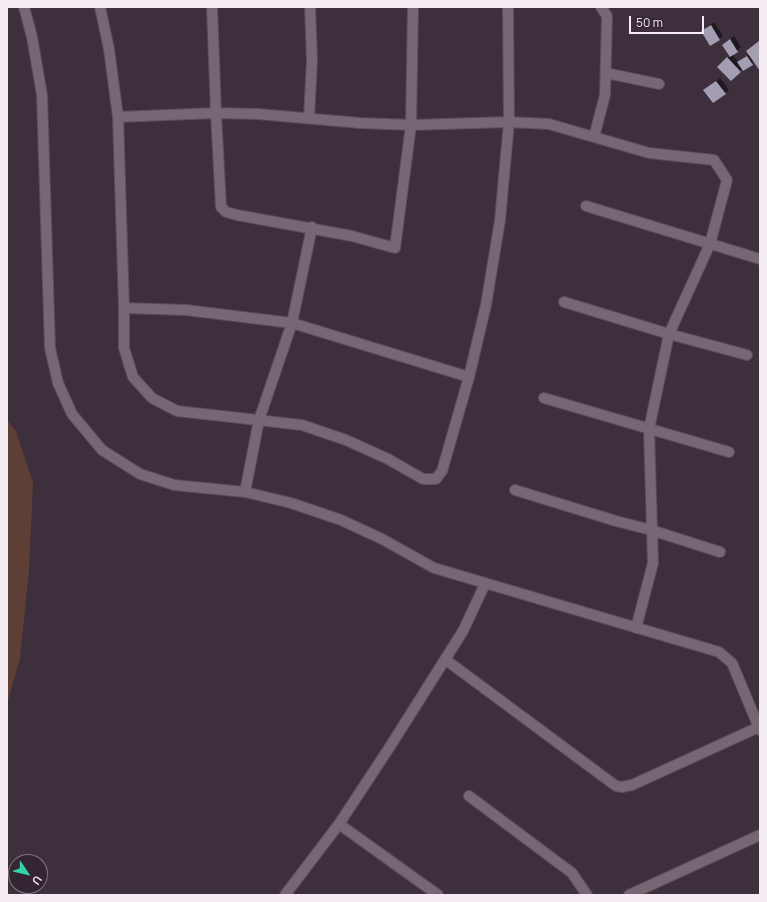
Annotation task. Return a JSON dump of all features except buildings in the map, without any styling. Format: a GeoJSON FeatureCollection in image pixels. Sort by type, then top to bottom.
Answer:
{"type":"FeatureCollection","features":[{"type":"Feature","properties":{"kind":"street"},"geometry":{"type":"LineString","coordinates":[[24,7],[32,37],[42,95],[50,348],[58,383],[72,414],[102,450],[140,474],[174,485],[245,492],[291,503],[341,520],[382,539],[434,568],[719,652],[732,663],[759,729],[632,785],[622,787],[616,786],[446,660]]}},
{"type":"Feature","properties":{"kind":"street"},"geometry":{"type":"LineString","coordinates":[[100,7],[109,49],[118,117],[124,348],[133,377],[152,398],[177,411],[302,425],[346,440],[388,459],[423,480],[436,479],[442,471],[469,377],[486,305],[500,220],[509,122],[508,7]]}},
{"type":"Feature","properties":{"kind":"street"},"geometry":{"type":"LineString","coordinates":[[212,7],[221,207],[226,212],[237,215],[312,227],[395,248],[411,125],[413,7]]}},
{"type":"Feature","properties":{"kind":"street"},"geometry":{"type":"LineString","coordinates":[[309,118],[312,60],[310,7]]}},
{"type":"Feature","properties":{"kind":"street"},"geometry":{"type":"LineString","coordinates":[[594,137],[605,95],[607,16],[601,7]]}},
{"type":"Feature","properties":{"kind":"street"},"geometry":{"type":"LineString","coordinates":[[606,73],[659,84]]}},
{"type":"Feature","properties":{"kind":"street"},"geometry":{"type":"LineString","coordinates":[[118,117],[216,113],[258,114],[360,123],[411,125],[509,122],[549,124],[649,153],[714,160],[727,180],[710,244],[669,334],[649,429],[653,563],[636,628]]}},
{"type":"Feature","properties":{"kind":"street"},"geometry":{"type":"LineString","coordinates":[[586,206],[760,259]]}},
{"type":"Feature","properties":{"kind":"street"},"geometry":{"type":"LineString","coordinates":[[245,492],[259,420],[292,323],[312,227]]}},
{"type":"Feature","properties":{"kind":"street"},"geometry":{"type":"LineString","coordinates":[[564,302],[747,356]]}},
{"type":"Feature","properties":{"kind":"street"},"geometry":{"type":"LineString","coordinates":[[124,308],[186,310],[292,323],[469,377]]}},
{"type":"Feature","properties":{"kind":"street"},"geometry":{"type":"LineString","coordinates":[[544,398],[729,452]]}},
{"type":"Feature","properties":{"kind":"street"},"geometry":{"type":"LineString","coordinates":[[515,490],[720,552]]}},
{"type":"Feature","properties":{"kind":"street"},"geometry":{"type":"LineString","coordinates":[[285,895],[339,824],[446,660],[463,631],[485,584]]}},
{"type":"Feature","properties":{"kind":"street"},"geometry":{"type":"LineString","coordinates":[[469,796],[572,873],[587,895]]}},
{"type":"Feature","properties":{"kind":"street"},"geometry":{"type":"LineString","coordinates":[[339,824],[438,895]]}},
{"type":"Feature","properties":{"kind":"street"},"geometry":{"type":"LineString","coordinates":[[629,895],[760,835]]}},
{"type":"Feature","properties":{"kind":"shaded area"},"geometry":{"type":"Polygon","coordinates":[[[7,420],[16,431],[33,483],[29,570],[20,658],[7,704],[7,420]]]}}]}
